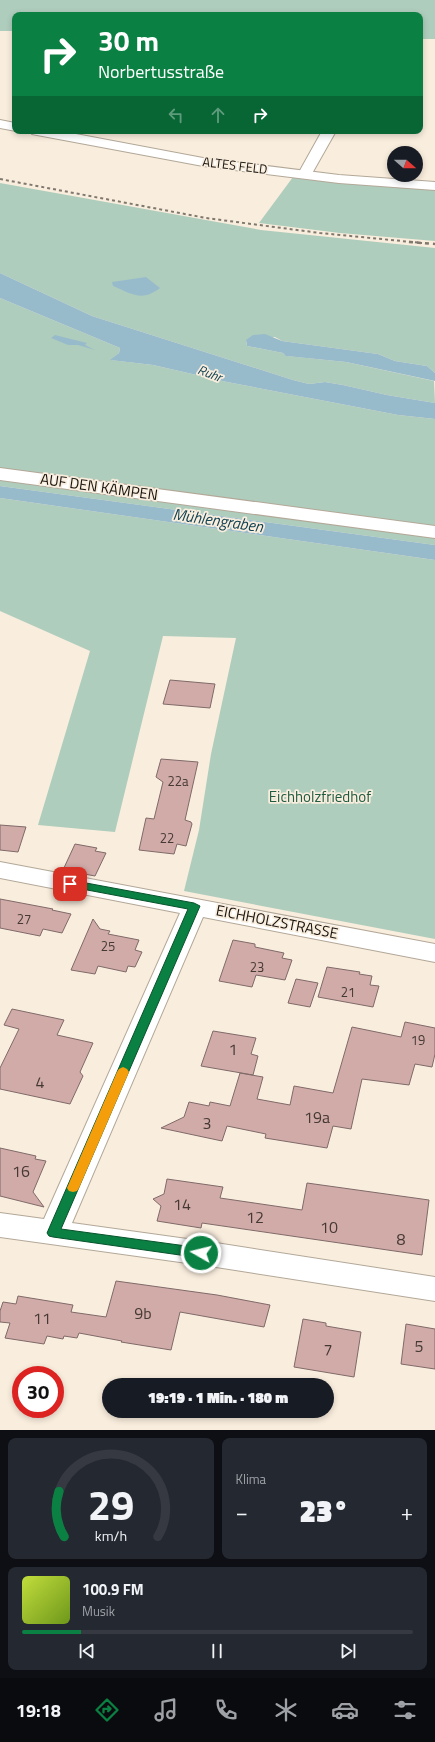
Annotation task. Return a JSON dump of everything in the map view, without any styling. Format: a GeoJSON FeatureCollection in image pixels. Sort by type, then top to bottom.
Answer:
{"type":"FeatureCollection","features":[{"type":"Feature","properties":{"kind":"street"},"geometry":{"type":"LineString","coordinates":[[0,124],[12,126]]}},
{"type":"Feature","properties":{"kind":"street","name":"ALTES FELD"},"geometry":{"type":"LineString","coordinates":[[53,134],[203,162],[339,179],[435,186]]}},
{"type":"Feature","properties":{"kind":"street"},"geometry":{"type":"LineString","coordinates":[[306,174],[327,134]]}},
{"type":"Feature","properties":{"kind":"street","name":"AUF DEN KÄMPEN"},"geometry":{"type":"LineString","coordinates":[[0,474],[435,532]]}},
{"type":"Feature","properties":{"kind":"street","name":"EICHHOLZSTRASSE"},"geometry":{"type":"LineString","coordinates":[[0,870],[435,953]]}},
{"type":"Feature","properties":{"kind":"street"},"geometry":{"type":"LineString","coordinates":[[53,1233],[194,906]]}},
{"type":"Feature","properties":{"kind":"street"},"geometry":{"type":"LineString","coordinates":[[0,1225],[216,1255],[435,1289]]}},
{"type":"Feature","properties":{"kind":"green space"},"geometry":{"type":"Polygon","coordinates":[[[0,0],[435,0],[435,39],[423,39],[423,12],[12,12],[12,31],[0,31],[0,0]]]}},
{"type":"Feature","properties":{"kind":"green space"},"geometry":{"type":"Polygon","coordinates":[[[293,177],[435,190],[435,241],[340,233],[259,223],[293,177]]]}},
{"type":"Feature","properties":{"kind":"green space"},"geometry":{"type":"Polygon","coordinates":[[[0,183],[261,230],[435,248],[435,373],[427,366],[395,361],[378,354],[282,341],[275,337],[246,341],[247,346],[283,353],[287,356],[346,362],[434,381],[435,403],[325,382],[309,384],[293,380],[92,316],[0,273],[0,183]]]}},
{"type":"Feature","properties":{"kind":"green space"},"geometry":{"type":"Polygon","coordinates":[[[0,298],[120,348],[119,353],[111,360],[153,365],[227,382],[398,415],[435,419],[435,530],[0,470],[0,298]]]}},
{"type":"Feature","properties":{"kind":"green space"},"geometry":{"type":"Polygon","coordinates":[[[0,475],[435,535],[435,545],[0,486],[0,475]]]}},
{"type":"Feature","properties":{"kind":"green space","name":"Eichholzfriedhof"},"geometry":{"type":"Polygon","coordinates":[[[0,498],[435,560],[435,939],[184,891],[199,830],[211,754],[236,638],[163,636],[115,832],[38,825],[90,651],[0,611],[0,498]]]}},
{"type":"Feature","properties":{"kind":"water","name":"Ruhr"},"geometry":{"type":"Polygon","coordinates":[[[0,273],[92,316],[293,380],[309,384],[325,382],[435,403],[435,419],[398,415],[227,382],[153,365],[110,360],[119,353],[120,348],[0,298],[0,273]]]}},
{"type":"Feature","properties":{"kind":"water"},"geometry":{"type":"Polygon","coordinates":[[[146,277],[160,288],[148,295],[142,296],[131,294],[113,286],[112,282],[146,277]]]}},
{"type":"Feature","properties":{"kind":"water"},"geometry":{"type":"Polygon","coordinates":[[[265,334],[282,341],[378,354],[395,361],[427,366],[435,373],[435,381],[346,362],[286,356],[283,353],[247,346],[246,340],[253,335],[265,334]]]}},
{"type":"Feature","properties":{"kind":"water"},"geometry":{"type":"Polygon","coordinates":[[[55,335],[87,343],[85,345],[95,350],[78,345],[68,345],[51,338],[55,335]]]}},
{"type":"Feature","properties":{"kind":"water","name":"Mühlengraben"},"geometry":{"type":"Polygon","coordinates":[[[0,486],[435,545],[435,560],[0,498],[0,486]]]}},
{"type":"Feature","properties":{"kind":"building"},"geometry":{"type":"Polygon","coordinates":[[[170,680],[215,684],[210,708],[163,704],[170,680]]]}},
{"type":"Feature","properties":{"kind":"building"},"geometry":{"type":"Polygon","coordinates":[[[161,759],[198,762],[185,820],[191,822],[192,824],[186,846],[177,844],[174,854],[139,850],[146,818],[154,819],[163,782],[156,777],[161,759]]]}},
{"type":"Feature","properties":{"kind":"building"},"geometry":{"type":"Polygon","coordinates":[[[0,825],[26,827],[18,852],[0,850],[0,825]]]}},
{"type":"Feature","properties":{"kind":"building"},"geometry":{"type":"Polygon","coordinates":[[[75,844],[97,848],[95,851],[106,853],[95,876],[63,870],[75,844]]]}},
{"type":"Feature","properties":{"kind":"building"},"geometry":{"type":"Polygon","coordinates":[[[0,899],[71,914],[62,933],[43,929],[40,936],[0,928],[0,899]]]}},
{"type":"Feature","properties":{"kind":"building"},"geometry":{"type":"Polygon","coordinates":[[[93,919],[100,929],[110,931],[108,934],[139,940],[135,950],[142,952],[135,967],[128,966],[126,972],[98,966],[95,974],[71,970],[93,919]]]}},
{"type":"Feature","properties":{"kind":"building"},"geometry":{"type":"Polygon","coordinates":[[[233,940],[255,944],[255,947],[284,953],[282,958],[292,960],[285,980],[256,975],[252,987],[219,981],[233,940]]]}},
{"type":"Feature","properties":{"kind":"building"},"geometry":{"type":"Polygon","coordinates":[[[327,967],[360,972],[359,974],[372,976],[370,985],[379,986],[373,1007],[318,997],[327,967]]]}},
{"type":"Feature","properties":{"kind":"building"},"geometry":{"type":"Polygon","coordinates":[[[296,979],[318,983],[310,1007],[288,1003],[296,979]]]}},
{"type":"Feature","properties":{"kind":"building"},"geometry":{"type":"Polygon","coordinates":[[[12,1009],[64,1020],[57,1035],[93,1043],[80,1072],[83,1076],[70,1104],[0,1089],[0,1068],[19,1029],[4,1025],[12,1009]]]}},
{"type":"Feature","properties":{"kind":"building"},"geometry":{"type":"Polygon","coordinates":[[[405,1022],[435,1028],[435,1054],[432,1067],[415,1064],[409,1085],[362,1079],[351,1129],[333,1126],[327,1148],[265,1138],[266,1134],[227,1126],[222,1141],[161,1128],[184,1117],[189,1102],[209,1106],[210,1102],[230,1106],[240,1073],[263,1077],[257,1099],[290,1105],[294,1086],[333,1093],[352,1027],[401,1037],[405,1022]]]}},
{"type":"Feature","properties":{"kind":"building"},"geometry":{"type":"Polygon","coordinates":[[[213,1031],[256,1038],[251,1054],[258,1056],[253,1075],[201,1066],[213,1031]]]}},
{"type":"Feature","properties":{"kind":"building"},"geometry":{"type":"Polygon","coordinates":[[[0,1148],[36,1156],[35,1159],[46,1161],[33,1192],[44,1207],[0,1196],[0,1148]]]}},
{"type":"Feature","properties":{"kind":"building"},"geometry":{"type":"Polygon","coordinates":[[[167,1179],[223,1187],[220,1198],[302,1210],[307,1183],[429,1200],[422,1255],[202,1223],[201,1228],[157,1221],[161,1206],[153,1199],[164,1194],[167,1179]]]}},
{"type":"Feature","properties":{"kind":"building"},"geometry":{"type":"Polygon","coordinates":[[[116,1281],[217,1295],[270,1305],[264,1327],[180,1312],[171,1350],[121,1342],[122,1341],[79,1333],[77,1338],[64,1336],[63,1339],[47,1336],[44,1344],[5,1338],[10,1323],[0,1322],[0,1311],[3,1302],[16,1304],[18,1296],[73,1305],[71,1312],[106,1317],[116,1281]]]}},
{"type":"Feature","properties":{"kind":"building"},"geometry":{"type":"Polygon","coordinates":[[[303,1319],[326,1323],[326,1326],[361,1332],[354,1377],[294,1367],[303,1319]]]}},
{"type":"Feature","properties":{"kind":"building"},"geometry":{"type":"Polygon","coordinates":[[[406,1324],[435,1329],[435,1369],[401,1364],[406,1324]]]}},
{"type":"Feature","properties":{"kind":"railway"},"geometry":{"type":"LineString","coordinates":[[0,179],[206,218],[320,233],[422,243]]}},
{"type":"Feature","properties":{"kind":"railway"},"geometry":{"type":"LineString","coordinates":[[409,242],[422,243]]}},
{"type":"Feature","properties":{"kind":"railway"},"geometry":{"type":"LineString","coordinates":[[422,243],[435,244]]}},
{"type":"Feature","properties":{"kind":"slow traffic"},"geometry":{"type":"LineString","coordinates":[[73,1188],[123,1072]]}},
{"type":"Feature","properties":{"kind":"route"},"geometry":{"type":"LineString","coordinates":[[70,884],[194,906],[53,1233],[201,1253]]}}]}
